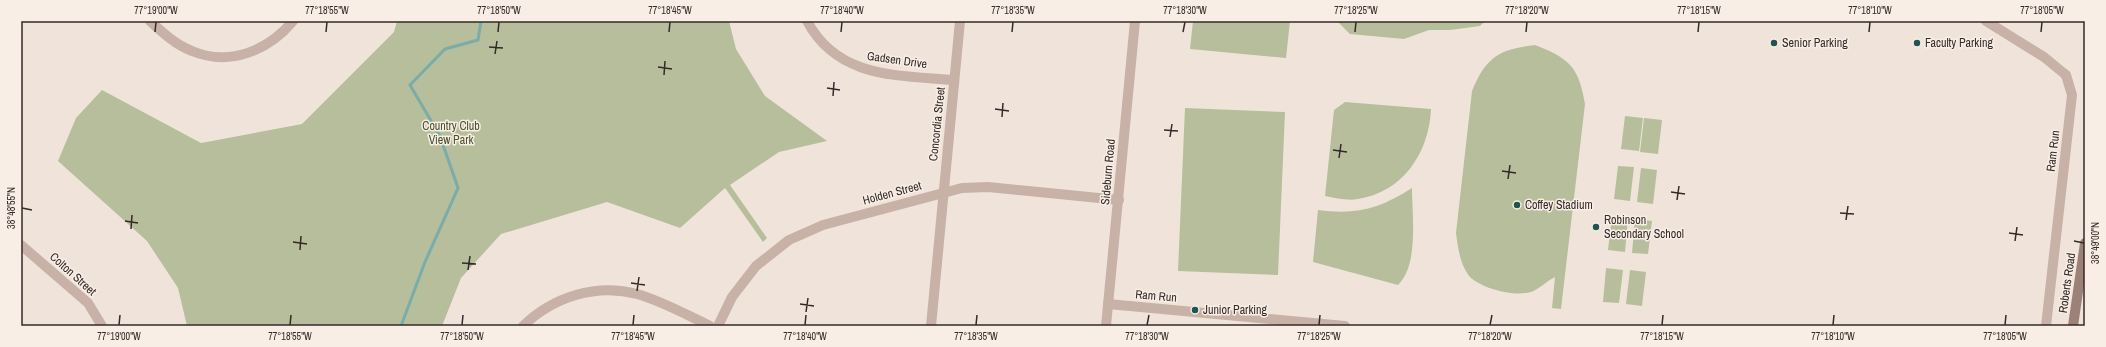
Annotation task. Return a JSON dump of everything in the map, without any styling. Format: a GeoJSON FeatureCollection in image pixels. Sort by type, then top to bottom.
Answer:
{"type":"FeatureCollection","features":[{"type":"Feature","properties":{"kind":"main road","name":"Roberts Road"},"geometry":{"type":"LineString","coordinates":[[2073,326],[2085,243]]}},
{"type":"Feature","properties":{"kind":"street"},"geometry":{"type":"LineString","coordinates":[[150,21],[173,41],[192,51],[210,56],[229,57],[248,54],[265,47],[282,34],[293,21]]}},
{"type":"Feature","properties":{"kind":"street","name":"Gadsen Drive"},"geometry":{"type":"LineString","coordinates":[[807,21],[817,37],[832,52],[850,64],[881,73],[954,80]]}},
{"type":"Feature","properties":{"kind":"street","name":"Concordia Street"},"geometry":{"type":"LineString","coordinates":[[931,326],[960,21]]}},
{"type":"Feature","properties":{"kind":"street","name":"Sideburn Road"},"geometry":{"type":"LineString","coordinates":[[1106,326],[1135,21]]}},
{"type":"Feature","properties":{"kind":"street","name":"Ram Run"},"geometry":{"type":"LineString","coordinates":[[1987,21],[2044,57],[2066,75],[2072,95],[2046,326]]}},
{"type":"Feature","properties":{"kind":"street","name":"Holden Street"},"geometry":{"type":"LineString","coordinates":[[718,326],[732,297],[747,276],[767,256],[789,240],[823,225],[962,188],[988,187],[1119,200]]}},
{"type":"Feature","properties":{"kind":"street","name":"Colton Street"},"geometry":{"type":"LineString","coordinates":[[21,244],[88,303],[102,326]]}},
{"type":"Feature","properties":{"kind":"street"},"geometry":{"type":"LineString","coordinates":[[523,326],[540,312],[565,298],[603,290],[637,294],[710,326]]}},
{"type":"Feature","properties":{"kind":"street","name":"Ram Run"},"geometry":{"type":"LineString","coordinates":[[1108,304],[1345,326]]}},
{"type":"Feature","properties":{"kind":"green space","name":"Country Club View Park"},"geometry":{"type":"Polygon","coordinates":[[[397,21],[729,21],[736,49],[765,96],[827,141],[779,152],[730,185],[767,238],[763,242],[725,188],[680,228],[607,202],[501,234],[461,278],[442,326],[187,326],[178,288],[147,241],[58,161],[76,118],[102,90],[201,143],[302,124],[394,32],[397,21]]]}},
{"type":"Feature","properties":{"kind":"green space"},"geometry":{"type":"Polygon","coordinates":[[[1193,21],[1290,21],[1286,58],[1190,49],[1193,21]]]}},
{"type":"Feature","properties":{"kind":"green space"},"geometry":{"type":"Polygon","coordinates":[[[1337,21],[1485,21],[1480,26],[1450,30],[1429,30],[1404,39],[1350,34],[1337,21]]]}},
{"type":"Feature","properties":{"kind":"green space"},"geometry":{"type":"Polygon","coordinates":[[[1535,45],[1556,54],[1576,72],[1583,91],[1585,104],[1561,309],[1552,308],[1555,277],[1534,291],[1524,293],[1508,293],[1483,285],[1470,277],[1460,256],[1456,233],[1472,91],[1477,79],[1489,63],[1503,52],[1535,45]]]}},
{"type":"Feature","properties":{"kind":"green space"},"geometry":{"type":"Polygon","coordinates":[[[1345,102],[1431,109],[1425,141],[1411,168],[1388,188],[1374,195],[1354,200],[1325,196],[1334,110],[1345,102]]]}},
{"type":"Feature","properties":{"kind":"green space"},"geometry":{"type":"Polygon","coordinates":[[[1185,108],[1285,112],[1278,275],[1178,271],[1185,108]]]}},
{"type":"Feature","properties":{"kind":"green space"},"geometry":{"type":"Polygon","coordinates":[[[1625,116],[1643,118],[1639,151],[1621,149],[1625,116]]]}},
{"type":"Feature","properties":{"kind":"green space"},"geometry":{"type":"Polygon","coordinates":[[[1644,118],[1662,120],[1658,154],[1640,152],[1644,118]]]}},
{"type":"Feature","properties":{"kind":"green space"},"geometry":{"type":"Polygon","coordinates":[[[1618,166],[1634,167],[1630,201],[1614,199],[1618,166]]]}},
{"type":"Feature","properties":{"kind":"green space"},"geometry":{"type":"Polygon","coordinates":[[[1641,168],[1657,170],[1653,204],[1637,202],[1641,168]]]}},
{"type":"Feature","properties":{"kind":"green space"},"geometry":{"type":"Polygon","coordinates":[[[1412,188],[1412,253],[1405,276],[1398,285],[1313,262],[1318,210],[1344,212],[1367,209],[1389,201],[1412,188]]]}},
{"type":"Feature","properties":{"kind":"green space"},"geometry":{"type":"Polygon","coordinates":[[[1612,216],[1628,218],[1625,252],[1608,250],[1612,216]]]}},
{"type":"Feature","properties":{"kind":"green space"},"geometry":{"type":"Polygon","coordinates":[[[1635,219],[1652,221],[1648,254],[1632,253],[1635,219]]]}},
{"type":"Feature","properties":{"kind":"green space"},"geometry":{"type":"Polygon","coordinates":[[[1606,268],[1623,270],[1619,303],[1603,302],[1606,268]]]}},
{"type":"Feature","properties":{"kind":"green space"},"geometry":{"type":"Polygon","coordinates":[[[1630,270],[1646,272],[1642,306],[1626,304],[1630,270]]]}},
{"type":"Feature","properties":{"kind":"waterway"},"geometry":{"type":"LineString","coordinates":[[401,326],[425,262],[458,188],[440,136],[410,85],[445,49],[478,40],[481,21]]}},
{"type":"Feature","properties":{"kind":"place","name":"Senior Parking"},"geometry":{"type":"Point","coordinates":[1774,43]}},
{"type":"Feature","properties":{"kind":"place","name":"Faculty Parking"},"geometry":{"type":"Point","coordinates":[1917,43]}},
{"type":"Feature","properties":{"kind":"place","name":"Coffey Stadium"},"geometry":{"type":"Point","coordinates":[1517,205]}},
{"type":"Feature","properties":{"kind":"place","name":"Robinson Secondary School"},"geometry":{"type":"Point","coordinates":[1596,227]}},
{"type":"Feature","properties":{"kind":"place","name":"Junior Parking"},"geometry":{"type":"Point","coordinates":[1195,310]}}]}
